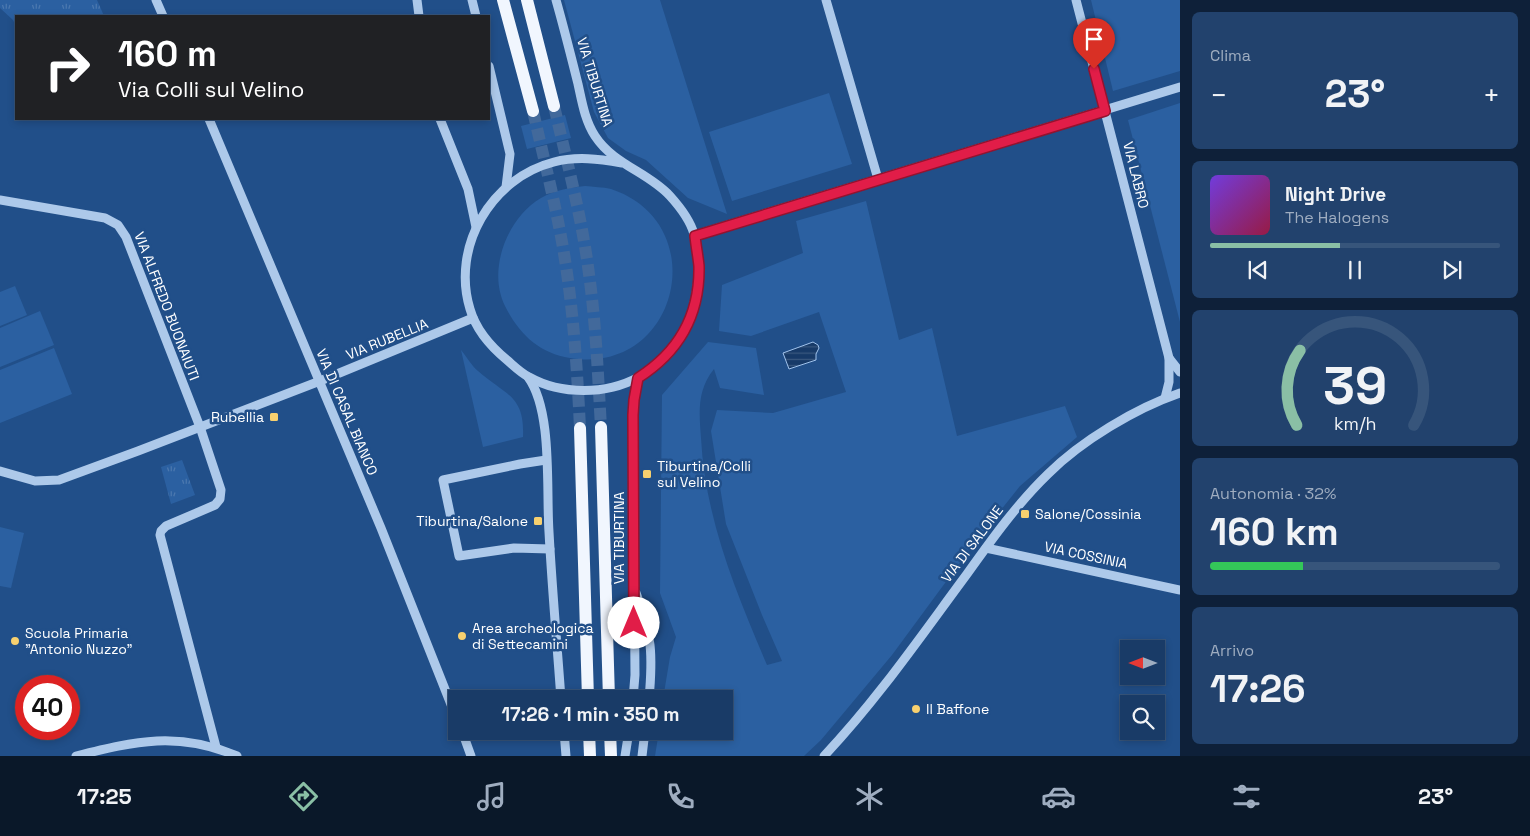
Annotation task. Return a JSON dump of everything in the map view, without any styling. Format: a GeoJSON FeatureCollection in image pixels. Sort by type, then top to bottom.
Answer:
{"type":"FeatureCollection","features":[{"type":"Feature","properties":{"kind":"main road"},"geometry":{"type":"LineString","coordinates":[[504,0],[532,112]]}},
{"type":"Feature","properties":{"kind":"main road"},"geometry":{"type":"LineString","coordinates":[[527,0],[554,106]]}},
{"type":"Feature","properties":{"kind":"main road","name":"VIA TIBURTINA"},"geometry":{"type":"LineString","coordinates":[[601,427],[609,690]]}},
{"type":"Feature","properties":{"kind":"main road"},"geometry":{"type":"LineString","coordinates":[[580,428],[588,690]]}},
{"type":"Feature","properties":{"kind":"main road"},"geometry":{"type":"LineString","coordinates":[[589,740],[590,756]]}},
{"type":"Feature","properties":{"kind":"main road"},"geometry":{"type":"LineString","coordinates":[[610,740],[611,756]]}},
{"type":"Feature","properties":{"kind":"street"},"geometry":{"type":"LineString","coordinates":[[156,0],[163,15]]}},
{"type":"Feature","properties":{"kind":"street"},"geometry":{"type":"LineString","coordinates":[[417,0],[419,15]]}},
{"type":"Feature","properties":{"kind":"street"},"geometry":{"type":"LineString","coordinates":[[472,0],[476,15]]}},
{"type":"Feature","properties":{"kind":"street","name":"VIA TIBURTINA"},"geometry":{"type":"LineString","coordinates":[[556,0],[589,124],[603,147],[622,163],[655,183],[669,195],[690,223],[695,236],[699,266],[696,300],[690,321],[669,353],[654,368],[638,378],[618,386],[602,389],[564,389],[548,385],[528,376],[498,353],[489,344],[473,318],[468,303],[465,277],[469,249],[476,228],[486,209],[506,187],[531,171],[556,161],[585,158],[622,163]]}},
{"type":"Feature","properties":{"kind":"street"},"geometry":{"type":"LineString","coordinates":[[826,0],[878,179]]}},
{"type":"Feature","properties":{"kind":"street","name":"VIA LABRO"},"geometry":{"type":"LineString","coordinates":[[1076,0],[1169,358],[1169,382],[1165,398]]}},
{"type":"Feature","properties":{"kind":"street"},"geometry":{"type":"LineString","coordinates":[[490,70],[510,154],[506,187]]}},
{"type":"Feature","properties":{"kind":"street"},"geometry":{"type":"LineString","coordinates":[[695,236],[1180,88]]}},
{"type":"Feature","properties":{"kind":"street","name":"VIA DI CASAL BIANCO"},"geometry":{"type":"LineString","coordinates":[[208,120],[320,381],[448,697]]}},
{"type":"Feature","properties":{"kind":"street","name":"VIA TIBURTINA"},"geometry":{"type":"LineString","coordinates":[[440,120],[468,189],[476,228]]}},
{"type":"Feature","properties":{"kind":"street","name":"VIA ALFREDO BUONAIUTI"},"geometry":{"type":"LineString","coordinates":[[0,200],[105,218],[118,225],[126,237],[221,485],[220,499],[212,507],[166,526],[161,531],[160,540],[216,747]]}},
{"type":"Feature","properties":{"kind":"street","name":"VIA RUBELLIA"},"geometry":{"type":"LineString","coordinates":[[0,471],[35,481],[53,481],[200,428],[473,318]]}},
{"type":"Feature","properties":{"kind":"street","name":"VIA LABRO"},"geometry":{"type":"LineString","coordinates":[[1169,358],[1180,372]]}},
{"type":"Feature","properties":{"kind":"street","name":"VIA TIBURTINA"},"geometry":{"type":"LineString","coordinates":[[528,376],[542,405],[544,420],[550,549],[561,690]]}},
{"type":"Feature","properties":{"kind":"street","name":"VIA TIBURTINA"},"geometry":{"type":"LineString","coordinates":[[633,690],[633,415],[638,378]]}},
{"type":"Feature","properties":{"kind":"street","name":"VIA DI SALONE"},"geometry":{"type":"LineString","coordinates":[[824,756],[899,665],[1017,507],[1055,467],[1080,447],[1115,424],[1165,398],[1180,393]]}},
{"type":"Feature","properties":{"kind":"street"},"geometry":{"type":"LineString","coordinates":[[546,460],[443,480],[459,556],[514,548],[550,549]]}},
{"type":"Feature","properties":{"kind":"street","name":"VIA COSSINIA"},"geometry":{"type":"LineString","coordinates":[[986,548],[1180,590]]}},
{"type":"Feature","properties":{"kind":"street"},"geometry":{"type":"LineString","coordinates":[[634,588],[650,635],[649,690]]}},
{"type":"Feature","properties":{"kind":"street"},"geometry":{"type":"LineString","coordinates":[[76,756],[126,744],[160,740],[189,741],[216,747],[237,756]]}},
{"type":"Feature","properties":{"kind":"street"},"geometry":{"type":"LineString","coordinates":[[465,740],[471,756]]}},
{"type":"Feature","properties":{"kind":"street"},"geometry":{"type":"LineString","coordinates":[[565,740],[566,756]]}},
{"type":"Feature","properties":{"kind":"street"},"geometry":{"type":"LineString","coordinates":[[625,756],[628,740]]}},
{"type":"Feature","properties":{"kind":"street"},"geometry":{"type":"LineString","coordinates":[[642,756],[644,740]]}},
{"type":"Feature","properties":{"kind":"green space"},"geometry":{"type":"Polygon","coordinates":[[[0,0],[97,0],[104,15],[15,15],[15,24],[0,8],[0,0]]]}},
{"type":"Feature","properties":{"kind":"green space"},"geometry":{"type":"Polygon","coordinates":[[[564,0],[660,0],[727,214],[688,198],[646,160],[626,151],[608,138],[594,112],[564,0]]]}},
{"type":"Feature","properties":{"kind":"green space"},"geometry":{"type":"Polygon","coordinates":[[[1091,0],[1180,0],[1180,71],[1113,91],[1091,0]]]}},
{"type":"Feature","properties":{"kind":"green space"},"geometry":{"type":"Polygon","coordinates":[[[829,93],[852,164],[732,201],[709,132],[829,93]]]}},
{"type":"Feature","properties":{"kind":"green space"},"geometry":{"type":"Polygon","coordinates":[[[1180,103],[1180,322],[1128,120],[1180,103]]]}},
{"type":"Feature","properties":{"kind":"green space"},"geometry":{"type":"Polygon","coordinates":[[[565,115],[571,138],[527,149],[521,126],[565,115]]]}},
{"type":"Feature","properties":{"kind":"green space"},"geometry":{"type":"Polygon","coordinates":[[[585,186],[611,189],[643,207],[663,232],[672,262],[670,293],[658,321],[637,344],[607,357],[570,358],[549,352],[531,341],[517,325],[505,306],[500,292],[498,277],[504,246],[518,218],[529,207],[546,195],[585,186]]]}},
{"type":"Feature","properties":{"kind":"green space"},"geometry":{"type":"Polygon","coordinates":[[[866,201],[899,340],[932,328],[957,436],[1065,406],[1077,437],[1020,486],[973,545],[892,655],[821,740],[804,756],[655,756],[658,740],[733,740],[733,690],[664,690],[670,657],[676,637],[660,593],[662,395],[708,342],[756,348],[764,395],[720,388],[714,369],[708,377],[700,402],[701,438],[704,468],[715,526],[744,610],[767,665],[782,661],[726,524],[711,431],[717,410],[773,413],[846,392],[819,312],[751,336],[719,331],[722,285],[803,253],[796,221],[866,201]]]}},
{"type":"Feature","properties":{"kind":"green space"},"geometry":{"type":"Polygon","coordinates":[[[15,286],[27,315],[0,326],[0,292],[15,286]]]}},
{"type":"Feature","properties":{"kind":"green space"},"geometry":{"type":"Polygon","coordinates":[[[40,311],[54,345],[0,367],[0,328],[40,311]]]}},
{"type":"Feature","properties":{"kind":"green space"},"geometry":{"type":"Polygon","coordinates":[[[54,348],[72,394],[0,423],[0,370],[54,348]]]}},
{"type":"Feature","properties":{"kind":"green space"},"geometry":{"type":"Polygon","coordinates":[[[461,350],[476,369],[505,391],[517,404],[523,423],[523,437],[483,447],[461,350]]]}},
{"type":"Feature","properties":{"kind":"green space"},"geometry":{"type":"Polygon","coordinates":[[[182,460],[195,495],[171,504],[161,467],[182,460]]]}},
{"type":"Feature","properties":{"kind":"green space"},"geometry":{"type":"Polygon","coordinates":[[[0,527],[24,533],[11,588],[0,586],[0,527]]]}},
{"type":"Feature","properties":{"kind":"shaded area"},"geometry":{"type":"Polygon","coordinates":[[[813,342],[819,348],[816,360],[789,369],[783,353],[813,342]]]}},
{"type":"Feature","properties":{"kind":"tunnel"},"geometry":{"type":"LineString","coordinates":[[554,106],[574,190],[586,253],[595,331],[601,427]]}},
{"type":"Feature","properties":{"kind":"tunnel"},"geometry":{"type":"LineString","coordinates":[[533,111],[556,209],[566,265],[574,335],[580,428]]}},
{"type":"Feature","properties":{"kind":"place","name":"Rubellia"},"geometry":{"type":"Point","coordinates":[274,417]}},
{"type":"Feature","properties":{"kind":"place","name":"Tiburtina/Colli sul Velino"},"geometry":{"type":"Point","coordinates":[647,474]}},
{"type":"Feature","properties":{"kind":"place","name":"Salone/Cossinia"},"geometry":{"type":"Point","coordinates":[1025,514]}},
{"type":"Feature","properties":{"kind":"place","name":"Tiburtina/Salone"},"geometry":{"type":"Point","coordinates":[538,521]}},
{"type":"Feature","properties":{"kind":"place","name":"Area archeologica di Settecamini"},"geometry":{"type":"Point","coordinates":[462,636]}},
{"type":"Feature","properties":{"kind":"place","name":"Scuola Primaria \"Antonio Nuzzo\""},"geometry":{"type":"Point","coordinates":[15,641]}},
{"type":"Feature","properties":{"kind":"place","name":"Il Baffone"},"geometry":{"type":"Point","coordinates":[916,709]}},
{"type":"Feature","properties":{"kind":"route"},"geometry":{"type":"LineString","coordinates":[[634,623],[633,415],[635,390],[638,378],[654,368],[669,353],[690,321],[698,284],[699,266],[695,236],[1105,111],[1094,69]]}}]}
